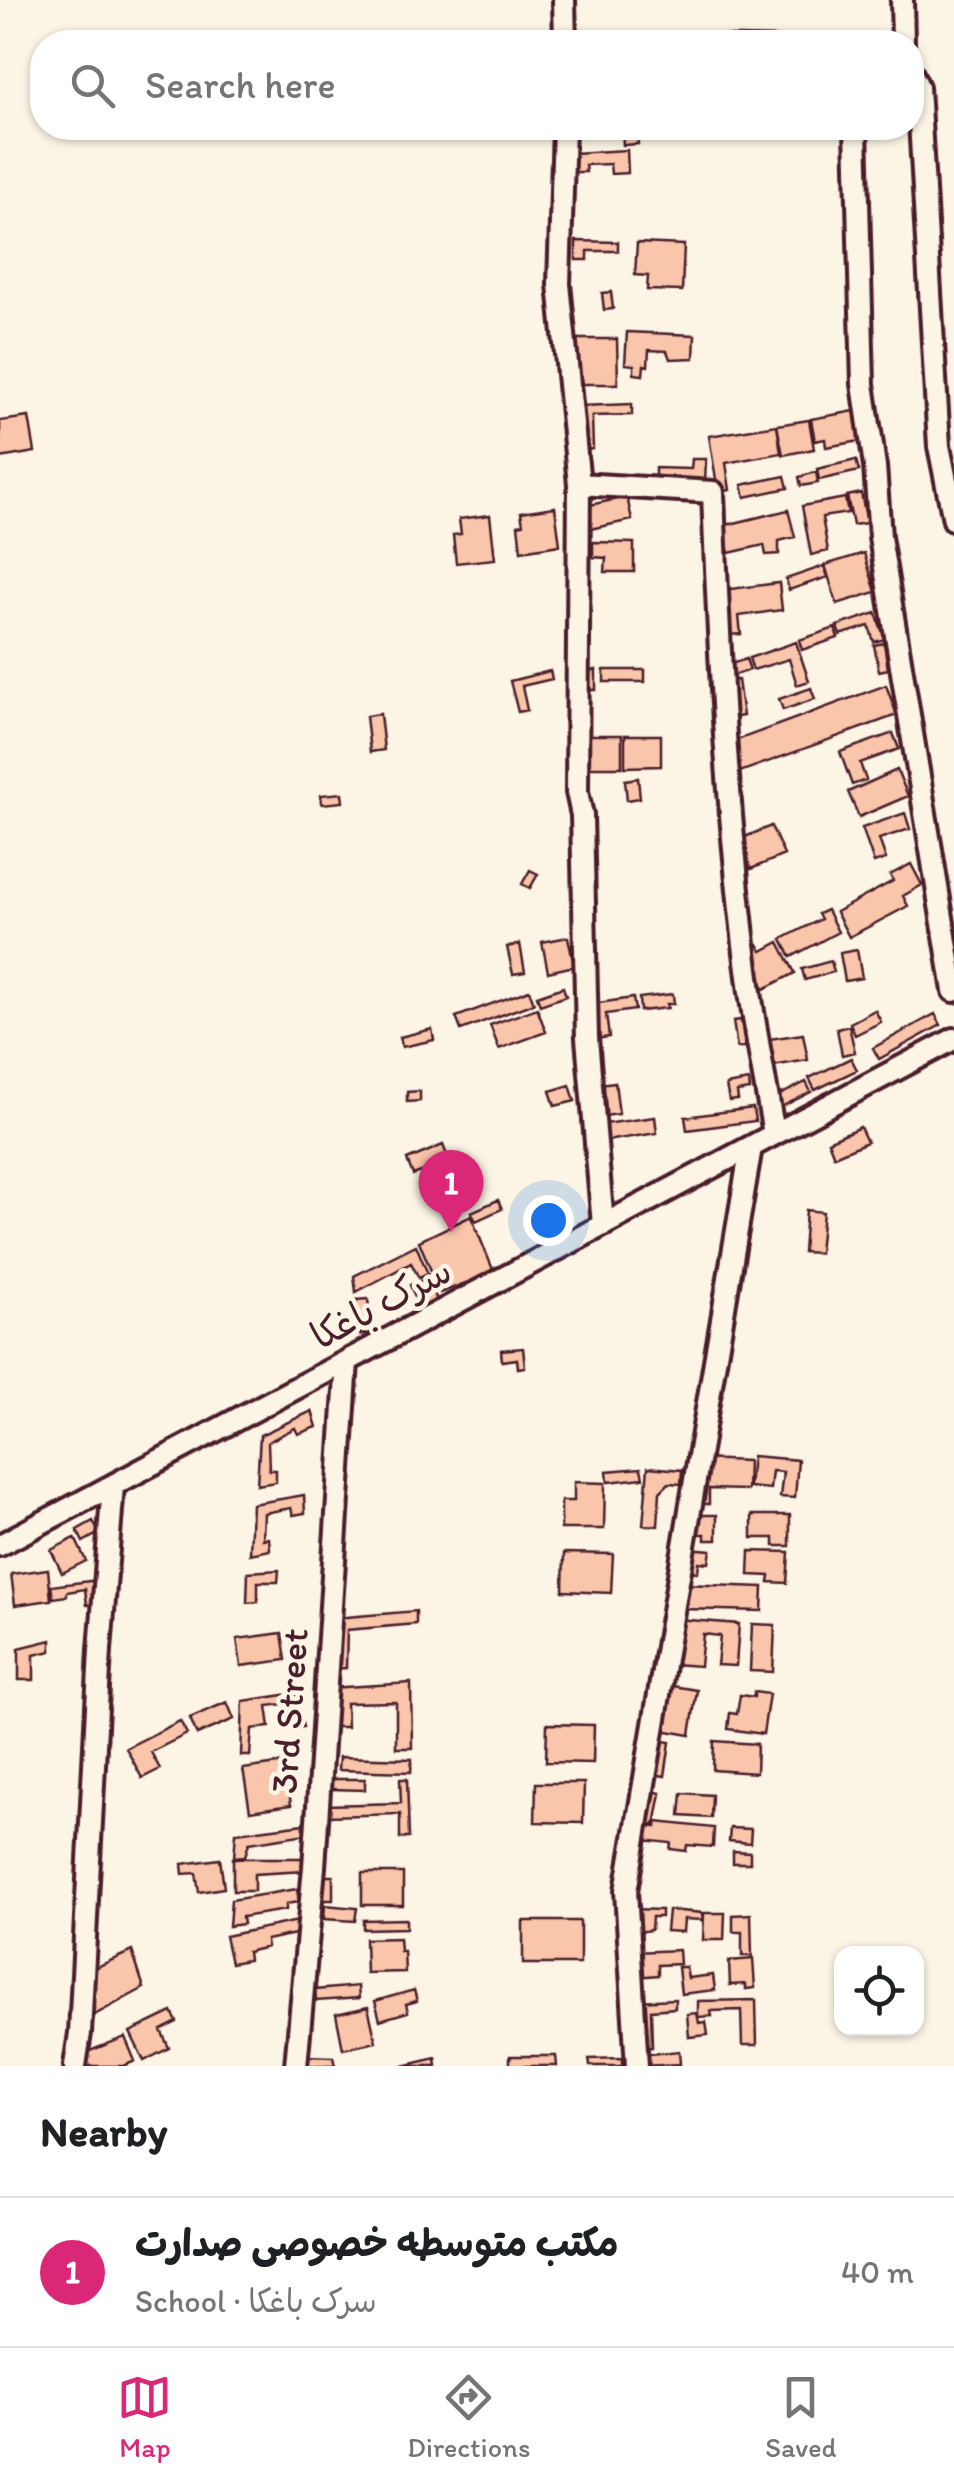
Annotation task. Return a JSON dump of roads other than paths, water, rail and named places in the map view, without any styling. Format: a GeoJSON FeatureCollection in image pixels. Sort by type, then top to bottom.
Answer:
{"type":"FeatureCollection","features":[{"type":"Feature","properties":{"kind":"street"},"geometry":{"type":"LineString","coordinates":[[564,0],[564,30]]}},
{"type":"Feature","properties":{"kind":"street"},"geometry":{"type":"LineString","coordinates":[[902,0],[903,30]]}},
{"type":"Feature","properties":{"kind":"street"},"geometry":{"type":"LineString","coordinates":[[564,140],[559,284],[580,484],[577,792],[582,815],[587,1038],[603,1225]]}},
{"type":"Feature","properties":{"kind":"street"},"geometry":{"type":"LineString","coordinates":[[856,140],[863,384],[880,537],[954,992]]}},
{"type":"Feature","properties":{"kind":"street"},"geometry":{"type":"LineString","coordinates":[[922,140],[954,520]]}},
{"type":"Feature","properties":{"kind":"street"},"geometry":{"type":"LineString","coordinates":[[580,484],[713,492],[720,662],[734,833],[750,992],[774,1134]]}},
{"type":"Feature","properties":{"kind":"street","name":"سرک باغکا"},"geometry":{"type":"LineString","coordinates":[[0,1544],[954,1039]]}},
{"type":"Feature","properties":{"kind":"street"},"geometry":{"type":"LineString","coordinates":[[636,2066],[626,1891],[750,1147]]}},
{"type":"Feature","properties":{"kind":"street","name":"3rd Street"},"geometry":{"type":"LineString","coordinates":[[296,2066],[314,1867],[347,1360]]}},
{"type":"Feature","properties":{"kind":"street"},"geometry":{"type":"LineString","coordinates":[[75,2066],[113,1485]]}},
{"type":"Feature","properties":{"kind":"place","name":"مکتب متوسطه خصوصی صدارت"},"geometry":{"type":"Point","coordinates":[451,1232]}}]}
